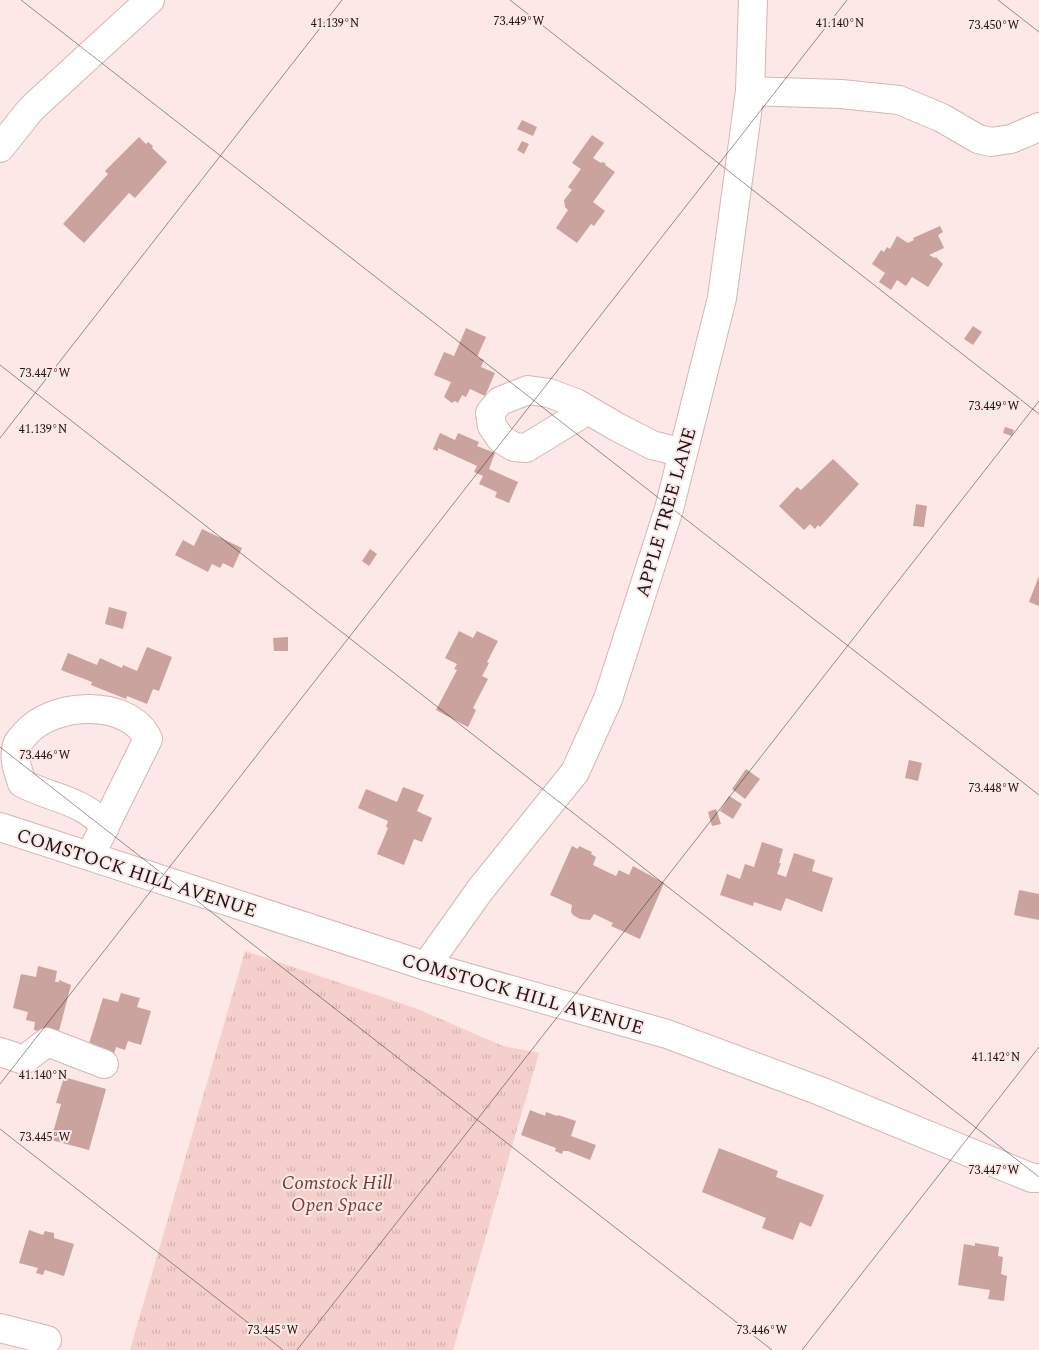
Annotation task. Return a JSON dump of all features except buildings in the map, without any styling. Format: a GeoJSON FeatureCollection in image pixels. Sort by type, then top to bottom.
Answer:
{"type":"FeatureCollection","features":[{"type":"Feature","properties":{"kind":"street"},"geometry":{"type":"LineString","coordinates":[[0,148],[31,110],[150,0]]}},
{"type":"Feature","properties":{"kind":"street","name":"APPLE TREE LANE"},"geometry":{"type":"LineString","coordinates":[[426,966],[480,890],[576,772],[608,699],[669,509],[722,298],[750,91],[753,0]]}},
{"type":"Feature","properties":{"kind":"street"},"geometry":{"type":"LineString","coordinates":[[750,91],[841,94],[898,100],[942,118],[978,139],[991,142],[1011,139],[1039,127]]}},
{"type":"Feature","properties":{"kind":"street"},"geometry":{"type":"LineString","coordinates":[[588,410],[652,445],[683,453]]}},
{"type":"Feature","properties":{"kind":"street"},"geometry":{"type":"LineString","coordinates":[[90,856],[105,827],[148,739],[144,729],[126,717],[95,708],[63,712],[33,726],[17,744],[16,766],[22,783],[34,790],[83,808],[98,817],[105,827]]}},
{"type":"Feature","properties":{"kind":"street","name":"COMSTOCK HILL AVENUE"},"geometry":{"type":"LineString","coordinates":[[0,827],[426,966],[667,1034],[820,1091],[1032,1178],[1039,1178]]}},
{"type":"Feature","properties":{"kind":"street"},"geometry":{"type":"LineString","coordinates":[[0,1052],[24,1060],[47,1042],[104,1064]]}},
{"type":"Feature","properties":{"kind":"street"},"geometry":{"type":"LineString","coordinates":[[0,1328],[47,1340]]}},
{"type":"Feature","properties":{"kind":"green space","name":"Comstock Hill Open Space"},"geometry":{"type":"Polygon","coordinates":[[[245,951],[415,1008],[503,1046],[539,1053],[453,1350],[130,1350],[245,951]]]}}]}
